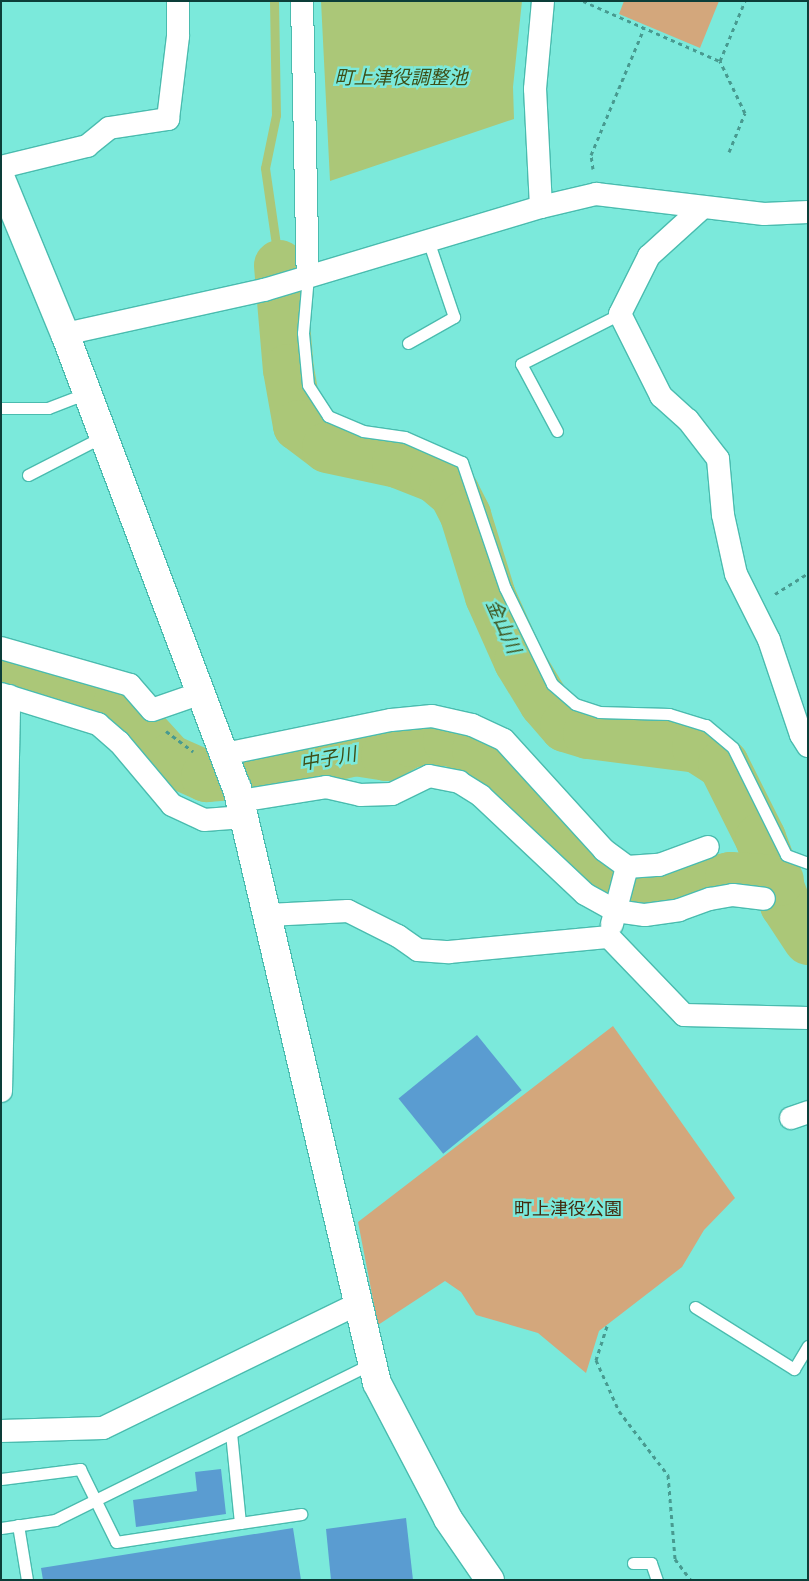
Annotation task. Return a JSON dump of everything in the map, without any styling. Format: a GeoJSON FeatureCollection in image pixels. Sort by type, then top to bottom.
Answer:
{"type":"FeatureCollection","features":[{"type":"Feature","properties":{"kind":"street"},"geometry":{"type":"LineString","coordinates":[[1,167],[87,146],[109,128],[168,119],[178,36],[178,1]]}},
{"type":"Feature","properties":{"kind":"street"},"geometry":{"type":"LineString","coordinates":[[302,1],[307,276]]}},
{"type":"Feature","properties":{"kind":"street"},"geometry":{"type":"LineString","coordinates":[[541,207],[535,89],[543,1]]}},
{"type":"Feature","properties":{"kind":"street"},"geometry":{"type":"LineString","coordinates":[[1,180],[65,334],[226,758],[240,802],[377,1383],[448,1519],[490,1580]]}},
{"type":"Feature","properties":{"kind":"street"},"geometry":{"type":"LineString","coordinates":[[65,334],[264,290],[541,207],[596,194],[764,214],[807,211]]}},
{"type":"Feature","properties":{"kind":"street"},"geometry":{"type":"LineString","coordinates":[[703,207],[649,256],[620,314],[662,396],[688,420],[718,459],[723,515],[736,574],[769,640],[801,735],[808,746]]}},
{"type":"Feature","properties":{"kind":"street"},"geometry":{"type":"LineString","coordinates":[[1,648],[130,685],[152,710],[201,693]]}},
{"type":"Feature","properties":{"kind":"street"},"geometry":{"type":"LineString","coordinates":[[1,1091],[5,695],[98,724],[118,742],[172,805],[204,820],[240,802],[326,787],[360,795],[392,794],[429,776],[459,782],[481,796],[585,894],[645,915],[679,910],[710,898],[733,895],[764,899]]}},
{"type":"Feature","properties":{"kind":"street"},"geometry":{"type":"LineString","coordinates":[[226,758],[391,720],[432,716],[472,725],[504,740],[604,850],[626,870]]}},
{"type":"Feature","properties":{"kind":"street"},"geometry":{"type":"LineString","coordinates":[[626,870],[659,865],[708,847]]}},
{"type":"Feature","properties":{"kind":"street"},"geometry":{"type":"LineString","coordinates":[[609,937],[626,870]]}},
{"type":"Feature","properties":{"kind":"street"},"geometry":{"type":"LineString","coordinates":[[268,916],[348,911],[398,936],[418,950],[449,952],[609,937]]}},
{"type":"Feature","properties":{"kind":"street"},"geometry":{"type":"LineString","coordinates":[[609,937],[684,1015],[808,1018]]}},
{"type":"Feature","properties":{"kind":"street"},"geometry":{"type":"LineString","coordinates":[[1,1431],[103,1428],[359,1303]]}},
{"type":"Feature","properties":{"kind":"lane"},"geometry":{"type":"LineString","coordinates":[[408,343],[454,317],[428,240]]}},
{"type":"Feature","properties":{"kind":"lane"},"geometry":{"type":"LineString","coordinates":[[307,276],[303,334],[308,385],[328,416],[362,431],[405,437],[462,462],[505,588],[552,684],[576,704],[599,712],[669,714],[706,725],[733,748],[786,855],[808,863]]}},
{"type":"Feature","properties":{"kind":"lane"},"geometry":{"type":"LineString","coordinates":[[557,431],[521,364],[620,314]]}},
{"type":"Feature","properties":{"kind":"lane"},"geometry":{"type":"LineString","coordinates":[[1,408],[48,408],[87,393]]}},
{"type":"Feature","properties":{"kind":"lane"},"geometry":{"type":"LineString","coordinates":[[28,475],[104,436]]}},
{"type":"Feature","properties":{"kind":"lane"},"geometry":{"type":"LineString","coordinates":[[695,1307],[794,1369],[808,1346]]}},
{"type":"Feature","properties":{"kind":"lane"},"geometry":{"type":"LineString","coordinates":[[1,1528],[55,1520],[373,1363]]}},
{"type":"Feature","properties":{"kind":"lane"},"geometry":{"type":"LineString","coordinates":[[231,1433],[240,1523]]}},
{"type":"Feature","properties":{"kind":"lane"},"geometry":{"type":"LineString","coordinates":[[1,1479],[80,1469],[116,1542],[301,1514]]}},
{"type":"Feature","properties":{"kind":"lane"},"geometry":{"type":"LineString","coordinates":[[18,1525],[27,1580]]}},
{"type":"Feature","properties":{"kind":"lane"},"geometry":{"type":"LineString","coordinates":[[633,1563],[651,1563],[657,1580]]}},
{"type":"Feature","properties":{"kind":"path"},"geometry":{"type":"LineString","coordinates":[[583,1],[720,61],[745,113],[729,152]]}},
{"type":"Feature","properties":{"kind":"path"},"geometry":{"type":"LineString","coordinates":[[720,61],[745,1]]}},
{"type":"Feature","properties":{"kind":"path"},"geometry":{"type":"LineString","coordinates":[[596,194],[592,155],[644,28]]}},
{"type":"Feature","properties":{"kind":"path"},"geometry":{"type":"LineString","coordinates":[[754,609],[808,573]]}},
{"type":"Feature","properties":{"kind":"path"},"geometry":{"type":"LineString","coordinates":[[152,710],[170,736],[194,752],[226,758]]}},
{"type":"Feature","properties":{"kind":"path"},"geometry":{"type":"LineString","coordinates":[[607,1326],[596,1360],[619,1411],[668,1475],[675,1559],[691,1580]]}},
{"type":"Feature","properties":{"kind":"green space"},"geometry":{"type":"Polygon","coordinates":[[[624,1],[719,1],[700,48],[619,14],[624,1]]]}},
{"type":"Feature","properties":{"kind":"green space","name":"町上津役公園"},"geometry":{"type":"Polygon","coordinates":[[[613,1026],[735,1198],[704,1230],[682,1267],[599,1331],[586,1373],[538,1333],[476,1315],[461,1292],[445,1281],[378,1325],[358,1222],[613,1026]]]}},
{"type":"Feature","properties":{"kind":"water","name":"町上津役調整池"},"geometry":{"type":"Polygon","coordinates":[[[321,1],[522,1],[513,87],[514,119],[330,181],[321,1]]]}},
{"type":"Feature","properties":{"kind":"building"},"geometry":{"type":"Polygon","coordinates":[[[477,1035],[522,1090],[443,1154],[399,1099],[477,1035]]]}},
{"type":"Feature","properties":{"kind":"building"},"geometry":{"type":"Polygon","coordinates":[[[221,1469],[226,1514],[136,1527],[133,1500],[197,1491],[195,1472],[221,1469]]]}},
{"type":"Feature","properties":{"kind":"building"},"geometry":{"type":"Polygon","coordinates":[[[406,1518],[413,1580],[331,1580],[326,1529],[406,1518]]]}},
{"type":"Feature","properties":{"kind":"building"},"geometry":{"type":"Polygon","coordinates":[[[293,1528],[301,1580],[43,1580],[41,1568],[293,1528]]]}},
{"type":"Feature","properties":{"kind":"waterway"},"geometry":{"type":"LineString","coordinates":[[274,1],[276,115],[265,168],[279,265]]}},
{"type":"Feature","properties":{"kind":"waterway","name":"金山川"},"geometry":{"type":"LineString","coordinates":[[279,265],[288,369],[298,425],[327,447],[397,462],[435,477],[454,493],[465,515],[490,596],[519,661],[544,702],[565,726],[588,733],[697,747],[723,764],[760,838],[785,904],[808,939]]}},
{"type":"Feature","properties":{"kind":"waterway","name":"中子川"},"geometry":{"type":"LineString","coordinates":[[1,668],[118,704],[168,759],[206,776],[257,772],[355,750],[386,755],[411,741],[448,740],[477,750],[581,857],[612,882],[663,891],[730,877],[778,880]]}}]}
